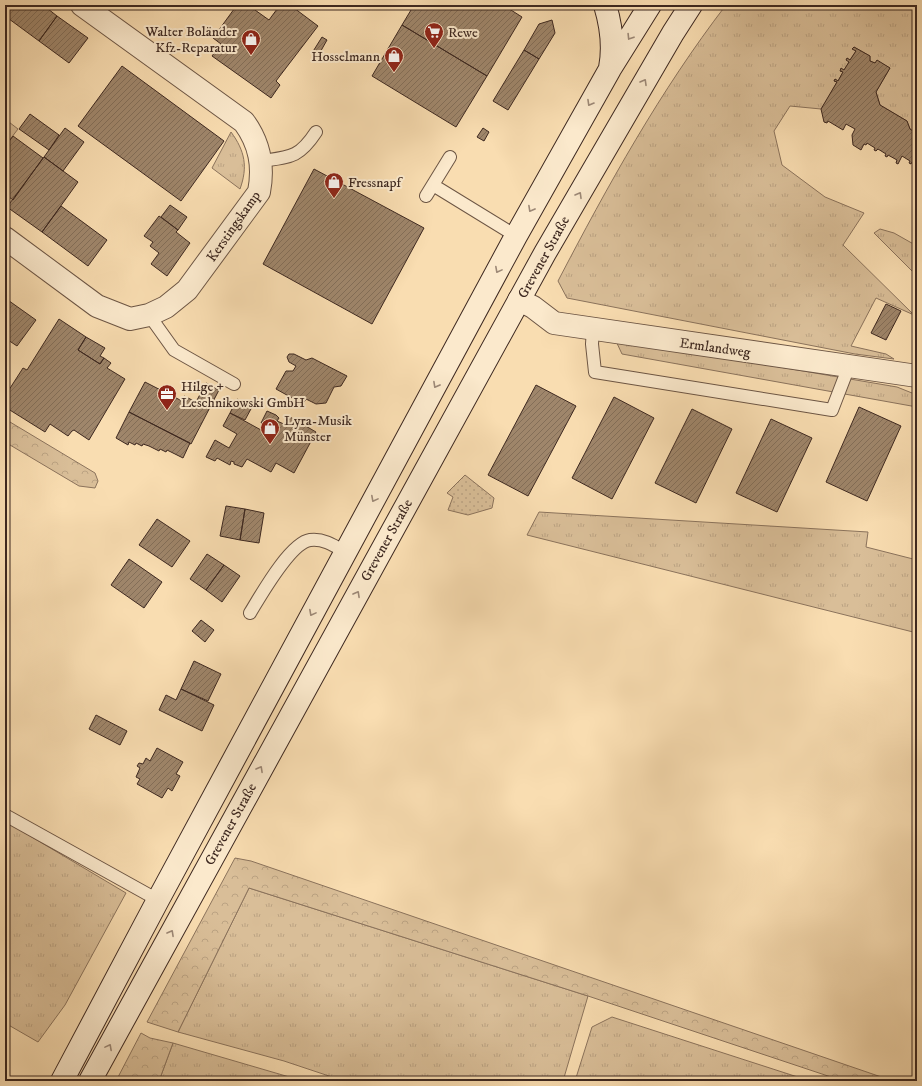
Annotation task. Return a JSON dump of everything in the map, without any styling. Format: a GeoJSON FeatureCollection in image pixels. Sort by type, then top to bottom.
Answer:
{"type":"FeatureCollection","features":[{"type":"Feature","properties":{"kind":"main road","name":"Kerstingskamp"},"geometry":{"type":"LineString","coordinates":[[5,238],[97,306],[130,319],[149,315],[166,307],[187,290],[259,192],[262,175],[262,161],[257,142],[244,122],[82,5]]}},
{"type":"Feature","properties":{"kind":"main road"},"geometry":{"type":"LineString","coordinates":[[605,5],[611,31],[612,58],[610,69]]}},
{"type":"Feature","properties":{"kind":"main road","name":"Grevener Straße"},"geometry":{"type":"LineString","coordinates":[[62,1081],[516,236],[610,69],[650,5]]}},
{"type":"Feature","properties":{"kind":"main road","name":"Grevener Straße"},"geometry":{"type":"LineString","coordinates":[[90,1081],[519,300],[673,33],[691,5]]}},
{"type":"Feature","properties":{"kind":"main road","name":"Ermlandweg"},"geometry":{"type":"LineString","coordinates":[[519,300],[533,307],[554,323],[917,376]]}},
{"type":"Feature","properties":{"kind":"lane"},"geometry":{"type":"LineString","coordinates":[[262,161],[291,156],[306,147],[316,132]]}},
{"type":"Feature","properties":{"kind":"lane"},"geometry":{"type":"LineString","coordinates":[[426,196],[450,157]]}},
{"type":"Feature","properties":{"kind":"lane"},"geometry":{"type":"LineString","coordinates":[[433,185],[516,236]]}},
{"type":"Feature","properties":{"kind":"lane"},"geometry":{"type":"LineString","coordinates":[[149,315],[174,350],[234,384]]}},
{"type":"Feature","properties":{"kind":"lane"},"geometry":{"type":"LineString","coordinates":[[593,329],[592,350],[596,372],[832,410],[849,366]]}},
{"type":"Feature","properties":{"kind":"lane"},"geometry":{"type":"LineString","coordinates":[[250,613],[270,580],[298,545],[310,540],[320,540],[345,552]]}},
{"type":"Feature","properties":{"kind":"lane"},"geometry":{"type":"LineString","coordinates":[[5,815],[158,900]]}},
{"type":"Feature","properties":{"kind":"green space"},"geometry":{"type":"Polygon","coordinates":[[[726,5],[917,5],[917,134],[910,129],[907,121],[880,105],[876,92],[890,68],[877,61],[875,63],[870,61],[870,56],[854,47],[853,49],[856,51],[850,60],[847,58],[849,62],[844,70],[840,71],[843,72],[838,81],[835,79],[834,81],[837,82],[823,107],[821,109],[790,106],[774,131],[782,165],[825,197],[864,213],[843,245],[914,315],[876,298],[851,346],[886,354],[894,359],[855,354],[567,298],[558,281],[596,209],[636,139],[679,71],[726,5]]]}},
{"type":"Feature","properties":{"kind":"green space"},"geometry":{"type":"Polygon","coordinates":[[[5,119],[18,129],[5,146],[5,119]]]}},
{"type":"Feature","properties":{"kind":"green space"},"geometry":{"type":"Polygon","coordinates":[[[231,132],[236,139],[244,159],[244,173],[240,189],[212,168],[231,132]]]}},
{"type":"Feature","properties":{"kind":"green space"},"geometry":{"type":"Polygon","coordinates":[[[880,229],[894,233],[917,246],[917,276],[874,233],[880,229]]]}},
{"type":"Feature","properties":{"kind":"green space"},"geometry":{"type":"Polygon","coordinates":[[[615,339],[897,387],[917,395],[917,407],[622,354],[615,339]]]}},
{"type":"Feature","properties":{"kind":"green space"},"geometry":{"type":"Polygon","coordinates":[[[5,419],[95,473],[98,481],[95,488],[79,486],[5,442],[5,419]]]}},
{"type":"Feature","properties":{"kind":"green space"},"geometry":{"type":"Polygon","coordinates":[[[465,475],[494,498],[492,508],[468,515],[448,510],[453,497],[447,493],[465,475]]]}},
{"type":"Feature","properties":{"kind":"green space"},"geometry":{"type":"Polygon","coordinates":[[[539,512],[868,532],[866,547],[917,560],[917,633],[527,535],[539,512]]]}},
{"type":"Feature","properties":{"kind":"green space"},"geometry":{"type":"Polygon","coordinates":[[[10,824],[126,893],[65,1005],[38,1042],[5,1023],[5,832],[10,824]]]}},
{"type":"Feature","properties":{"kind":"green space"},"geometry":{"type":"Polygon","coordinates":[[[235,858],[251,861],[893,1081],[843,1081],[588,996],[249,888],[178,1032],[147,1022],[235,858]]]}},
{"type":"Feature","properties":{"kind":"green space"},"geometry":{"type":"Polygon","coordinates":[[[249,888],[588,996],[563,1081],[344,1081],[284,1061],[178,1032],[249,888]]]}},
{"type":"Feature","properties":{"kind":"green space"},"geometry":{"type":"Polygon","coordinates":[[[612,1017],[810,1081],[575,1081],[592,1027],[612,1017]]]}},
{"type":"Feature","properties":{"kind":"green space"},"geometry":{"type":"Polygon","coordinates":[[[141,1033],[150,1038],[173,1043],[159,1081],[116,1081],[141,1033]]]}},
{"type":"Feature","properties":{"kind":"green space"},"geometry":{"type":"Polygon","coordinates":[[[173,1043],[303,1081],[159,1081],[173,1043]]]}},
{"type":"Feature","properties":{"kind":"building"},"geometry":{"type":"Polygon","coordinates":[[[5,5],[43,5],[57,16],[39,41],[5,16],[5,5]]]}},
{"type":"Feature","properties":{"kind":"building"},"geometry":{"type":"Polygon","coordinates":[[[237,5],[248,5],[269,20],[280,5],[290,5],[318,26],[276,81],[280,85],[271,98],[212,56],[221,44],[213,38],[237,5]]]}},
{"type":"Feature","properties":{"kind":"building"},"geometry":{"type":"Polygon","coordinates":[[[414,5],[503,5],[522,17],[487,76],[402,25],[414,5]]]}},
{"type":"Feature","properties":{"kind":"building"},"geometry":{"type":"Polygon","coordinates":[[[57,16],[88,38],[69,63],[39,41],[57,16]]]}},
{"type":"Feature","properties":{"kind":"building"},"geometry":{"type":"Polygon","coordinates":[[[552,20],[555,33],[539,59],[524,50],[539,24],[552,20]]]}},
{"type":"Feature","properties":{"kind":"building"},"geometry":{"type":"Polygon","coordinates":[[[402,25],[487,76],[456,127],[372,76],[402,25]]]}},
{"type":"Feature","properties":{"kind":"building"},"geometry":{"type":"Polygon","coordinates":[[[322,37],[327,40],[318,56],[312,53],[322,37]]]}},
{"type":"Feature","properties":{"kind":"building"},"geometry":{"type":"Polygon","coordinates":[[[854,47],[870,56],[870,61],[875,63],[877,60],[890,68],[876,92],[880,105],[907,121],[910,129],[917,134],[917,165],[912,162],[911,164],[909,163],[910,161],[902,156],[898,164],[896,163],[897,160],[888,155],[887,157],[885,156],[886,154],[878,149],[876,151],[874,150],[875,148],[867,143],[866,145],[864,144],[861,150],[853,145],[852,135],[855,129],[846,124],[843,130],[828,121],[827,123],[824,122],[821,109],[837,82],[834,81],[835,79],[838,81],[843,72],[840,71],[841,68],[844,70],[849,62],[846,60],[847,58],[850,60],[856,51],[852,49],[854,47]]]}},
{"type":"Feature","properties":{"kind":"building"},"geometry":{"type":"Polygon","coordinates":[[[524,50],[539,59],[508,110],[493,101],[524,50]]]}},
{"type":"Feature","properties":{"kind":"building"},"geometry":{"type":"Polygon","coordinates":[[[122,66],[224,141],[181,201],[78,126],[122,66]]]}},
{"type":"Feature","properties":{"kind":"building"},"geometry":{"type":"Polygon","coordinates":[[[30,114],[59,135],[49,150],[19,129],[30,114]]]}},
{"type":"Feature","properties":{"kind":"building"},"geometry":{"type":"Polygon","coordinates":[[[65,128],[84,142],[63,171],[44,157],[65,128]]]}},
{"type":"Feature","properties":{"kind":"building"},"geometry":{"type":"Polygon","coordinates":[[[483,128],[489,132],[484,141],[477,137],[483,128]]]}},
{"type":"Feature","properties":{"kind":"building"},"geometry":{"type":"Polygon","coordinates":[[[13,136],[43,158],[13,200],[5,194],[5,147],[13,136]]]}},
{"type":"Feature","properties":{"kind":"building"},"geometry":{"type":"Polygon","coordinates":[[[44,157],[78,182],[42,232],[7,207],[44,157]]]}},
{"type":"Feature","properties":{"kind":"building"},"geometry":{"type":"Polygon","coordinates":[[[314,169],[424,228],[372,324],[263,264],[314,169]]]}},
{"type":"Feature","properties":{"kind":"building"},"geometry":{"type":"Polygon","coordinates":[[[170,205],[187,217],[178,230],[161,217],[170,205]]]}},
{"type":"Feature","properties":{"kind":"building"},"geometry":{"type":"Polygon","coordinates":[[[61,206],[107,240],[88,266],[42,232],[61,206]]]}},
{"type":"Feature","properties":{"kind":"building"},"geometry":{"type":"Polygon","coordinates":[[[159,216],[178,230],[176,232],[190,243],[167,276],[151,264],[159,253],[150,246],[153,242],[144,236],[159,216]]]}},
{"type":"Feature","properties":{"kind":"building"},"geometry":{"type":"Polygon","coordinates":[[[5,298],[36,320],[17,346],[8,340],[5,344],[5,298]]]}},
{"type":"Feature","properties":{"kind":"building"},"geometry":{"type":"Polygon","coordinates":[[[886,304],[901,311],[886,340],[871,333],[886,304]]]}},
{"type":"Feature","properties":{"kind":"building"},"geometry":{"type":"Polygon","coordinates":[[[59,319],[86,337],[78,350],[100,364],[104,358],[111,363],[107,368],[125,379],[89,440],[74,430],[68,436],[50,424],[45,432],[5,407],[5,396],[23,368],[27,370],[59,319]]]}},
{"type":"Feature","properties":{"kind":"building"},"geometry":{"type":"Polygon","coordinates":[[[86,337],[105,348],[100,356],[104,358],[100,364],[78,350],[86,337]]]}},
{"type":"Feature","properties":{"kind":"building"},"geometry":{"type":"Polygon","coordinates":[[[289,354],[294,354],[306,360],[312,358],[347,376],[341,386],[334,387],[326,403],[316,404],[306,399],[303,404],[276,389],[286,371],[293,371],[296,366],[289,362],[287,357],[289,354]]]}},
{"type":"Feature","properties":{"kind":"building"},"geometry":{"type":"Polygon","coordinates":[[[145,382],[182,401],[184,396],[196,402],[206,383],[219,390],[191,444],[129,412],[145,382]]]}},
{"type":"Feature","properties":{"kind":"building"},"geometry":{"type":"Polygon","coordinates":[[[536,385],[576,406],[528,496],[488,475],[536,385]]]}},
{"type":"Feature","properties":{"kind":"building"},"geometry":{"type":"Polygon","coordinates":[[[614,397],[654,418],[612,499],[572,478],[614,397]]]}},
{"type":"Feature","properties":{"kind":"building"},"geometry":{"type":"Polygon","coordinates":[[[237,399],[252,407],[245,420],[230,413],[237,399]]]}},
{"type":"Feature","properties":{"kind":"building"},"geometry":{"type":"Polygon","coordinates":[[[859,407],[901,426],[867,501],[826,482],[859,407]]]}},
{"type":"Feature","properties":{"kind":"building"},"geometry":{"type":"Polygon","coordinates":[[[692,409],[732,429],[696,503],[655,483],[692,409]]]}},
{"type":"Feature","properties":{"kind":"building"},"geometry":{"type":"Polygon","coordinates":[[[267,411],[279,418],[277,421],[286,425],[290,417],[316,432],[294,473],[276,463],[271,472],[247,459],[242,467],[231,461],[230,465],[217,458],[215,461],[206,457],[215,440],[229,448],[237,434],[223,426],[230,413],[261,430],[264,425],[261,423],[267,411]]]}},
{"type":"Feature","properties":{"kind":"building"},"geometry":{"type":"Polygon","coordinates":[[[129,412],[190,443],[183,458],[167,450],[166,452],[160,449],[159,451],[143,444],[142,446],[136,443],[135,445],[129,442],[128,445],[116,438],[129,412]]]}},
{"type":"Feature","properties":{"kind":"building"},"geometry":{"type":"Polygon","coordinates":[[[771,419],[812,438],[777,512],[736,493],[771,419]]]}},
{"type":"Feature","properties":{"kind":"building"},"geometry":{"type":"Polygon","coordinates":[[[226,506],[245,509],[240,540],[220,536],[226,506]]]}},
{"type":"Feature","properties":{"kind":"building"},"geometry":{"type":"Polygon","coordinates":[[[245,509],[264,513],[259,543],[240,540],[245,509]]]}},
{"type":"Feature","properties":{"kind":"building"},"geometry":{"type":"Polygon","coordinates":[[[157,519],[190,541],[172,567],[139,545],[157,519]]]}},
{"type":"Feature","properties":{"kind":"building"},"geometry":{"type":"Polygon","coordinates":[[[207,554],[224,565],[206,590],[190,579],[207,554]]]}},
{"type":"Feature","properties":{"kind":"building"},"geometry":{"type":"Polygon","coordinates":[[[129,559],[162,582],[144,608],[111,585],[129,559]]]}},
{"type":"Feature","properties":{"kind":"building"},"geometry":{"type":"Polygon","coordinates":[[[224,565],[240,576],[222,602],[206,590],[224,565]]]}},
{"type":"Feature","properties":{"kind":"building"},"geometry":{"type":"Polygon","coordinates":[[[201,620],[214,630],[205,642],[192,631],[201,620]]]}},
{"type":"Feature","properties":{"kind":"building"},"geometry":{"type":"Polygon","coordinates":[[[194,661],[221,674],[208,701],[181,689],[194,661]]]}},
{"type":"Feature","properties":{"kind":"building"},"geometry":{"type":"Polygon","coordinates":[[[181,689],[214,705],[202,731],[159,710],[166,695],[176,700],[181,689]]]}},
{"type":"Feature","properties":{"kind":"building"},"geometry":{"type":"Polygon","coordinates":[[[96,715],[127,731],[120,745],[89,729],[96,715]]]}},
{"type":"Feature","properties":{"kind":"building"},"geometry":{"type":"Polygon","coordinates":[[[157,748],[183,762],[176,774],[180,776],[172,791],[168,788],[162,798],[137,784],[140,779],[136,777],[140,768],[137,766],[139,763],[143,764],[146,758],[150,761],[157,748]]]}},
{"type":"Feature","properties":{"kind":"place","name":"Rewe"},"geometry":{"type":"Point","coordinates":[434,49]}},
{"type":"Feature","properties":{"kind":"place","name":"Walter Boländer Kfz-Reparatur"},"geometry":{"type":"Point","coordinates":[251,56]}},
{"type":"Feature","properties":{"kind":"place","name":"Hosselmann"},"geometry":{"type":"Point","coordinates":[394,73]}},
{"type":"Feature","properties":{"kind":"place","name":"Fressnapf"},"geometry":{"type":"Point","coordinates":[334,199]}},
{"type":"Feature","properties":{"kind":"place","name":"Hilge + Leschnikowski GmbH"},"geometry":{"type":"Point","coordinates":[167,411]}},
{"type":"Feature","properties":{"kind":"place","name":"Lyra-Musik Münster"},"geometry":{"type":"Point","coordinates":[270,445]}}]}
